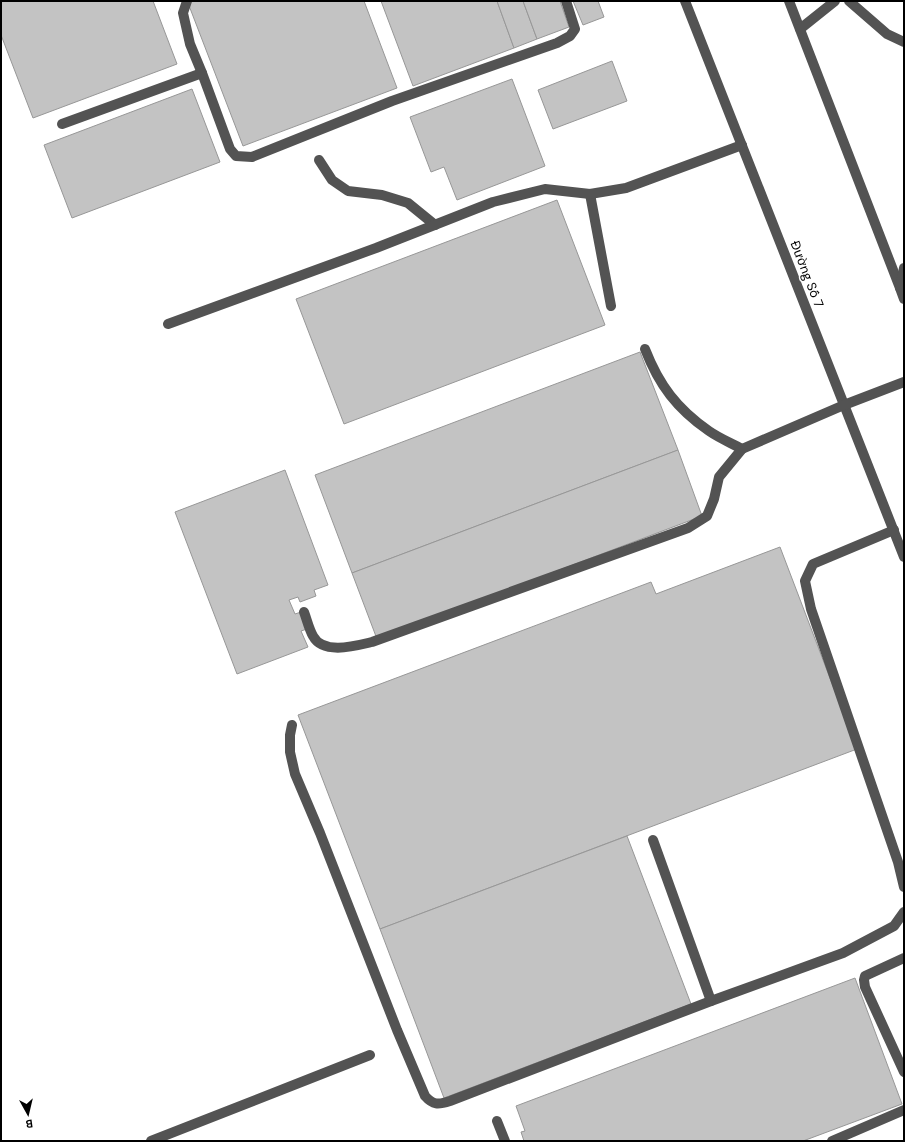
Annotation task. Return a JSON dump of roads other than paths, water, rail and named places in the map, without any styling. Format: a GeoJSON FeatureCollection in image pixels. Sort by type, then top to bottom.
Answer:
{"type":"FeatureCollection","features":[{"type":"Feature","properties":{"kind":"street"},"geometry":{"type":"LineString","coordinates":[[187,1],[182,13],[190,44],[230,149],[236,156],[252,157],[392,101],[557,43],[570,36],[575,29],[566,1]]}},
{"type":"Feature","properties":{"kind":"street","name":"Đường Số 7"},"geometry":{"type":"LineString","coordinates":[[685,1],[904,557]]}},
{"type":"Feature","properties":{"kind":"street"},"geometry":{"type":"LineString","coordinates":[[789,1],[904,300]]}},
{"type":"Feature","properties":{"kind":"street"},"geometry":{"type":"LineString","coordinates":[[800,29],[835,1]]}},
{"type":"Feature","properties":{"kind":"street"},"geometry":{"type":"LineString","coordinates":[[849,1],[887,34],[904,42]]}},
{"type":"Feature","properties":{"kind":"street"},"geometry":{"type":"LineString","coordinates":[[62,124],[202,73]]}},
{"type":"Feature","properties":{"kind":"street"},"geometry":{"type":"LineString","coordinates":[[168,324],[435,226],[493,202],[545,189],[590,194],[626,188],[742,145]]}},
{"type":"Feature","properties":{"kind":"street"},"geometry":{"type":"LineString","coordinates":[[319,160],[332,180],[348,191],[382,195],[408,203],[435,226]]}},
{"type":"Feature","properties":{"kind":"street"},"geometry":{"type":"LineString","coordinates":[[590,194],[611,306]]}},
{"type":"Feature","properties":{"kind":"street"},"geometry":{"type":"LineString","coordinates":[[900,288],[904,268]]}},
{"type":"Feature","properties":{"kind":"street"},"geometry":{"type":"LineString","coordinates":[[645,349],[652,368],[664,388],[686,413],[710,432],[742,449]]}},
{"type":"Feature","properties":{"kind":"street"},"geometry":{"type":"LineString","coordinates":[[304,612],[313,637],[320,645],[329,648],[354,646],[372,642],[688,528],[708,516],[719,477],[742,449],[844,405],[904,382]]}},
{"type":"Feature","properties":{"kind":"street"},"geometry":{"type":"LineString","coordinates":[[894,530],[813,564],[805,581],[812,609],[898,862],[904,887]]}},
{"type":"Feature","properties":{"kind":"street"},"geometry":{"type":"LineString","coordinates":[[292,725],[290,735],[290,752],[295,774],[328,853],[397,1030],[425,1096],[432,1102],[441,1104],[450,1101],[711,1001],[843,953],[894,926],[904,912]]}},
{"type":"Feature","properties":{"kind":"street"},"geometry":{"type":"LineString","coordinates":[[653,840],[711,1001]]}},
{"type":"Feature","properties":{"kind":"street"},"geometry":{"type":"LineString","coordinates":[[904,958],[865,976],[864,980],[865,987],[904,1072]]}},
{"type":"Feature","properties":{"kind":"street"},"geometry":{"type":"LineString","coordinates":[[151,1141],[370,1055]]}},
{"type":"Feature","properties":{"kind":"street"},"geometry":{"type":"LineString","coordinates":[[832,1141],[904,1110]]}},
{"type":"Feature","properties":{"kind":"street"},"geometry":{"type":"LineString","coordinates":[[498,1121],[505,1141]]}}]}
